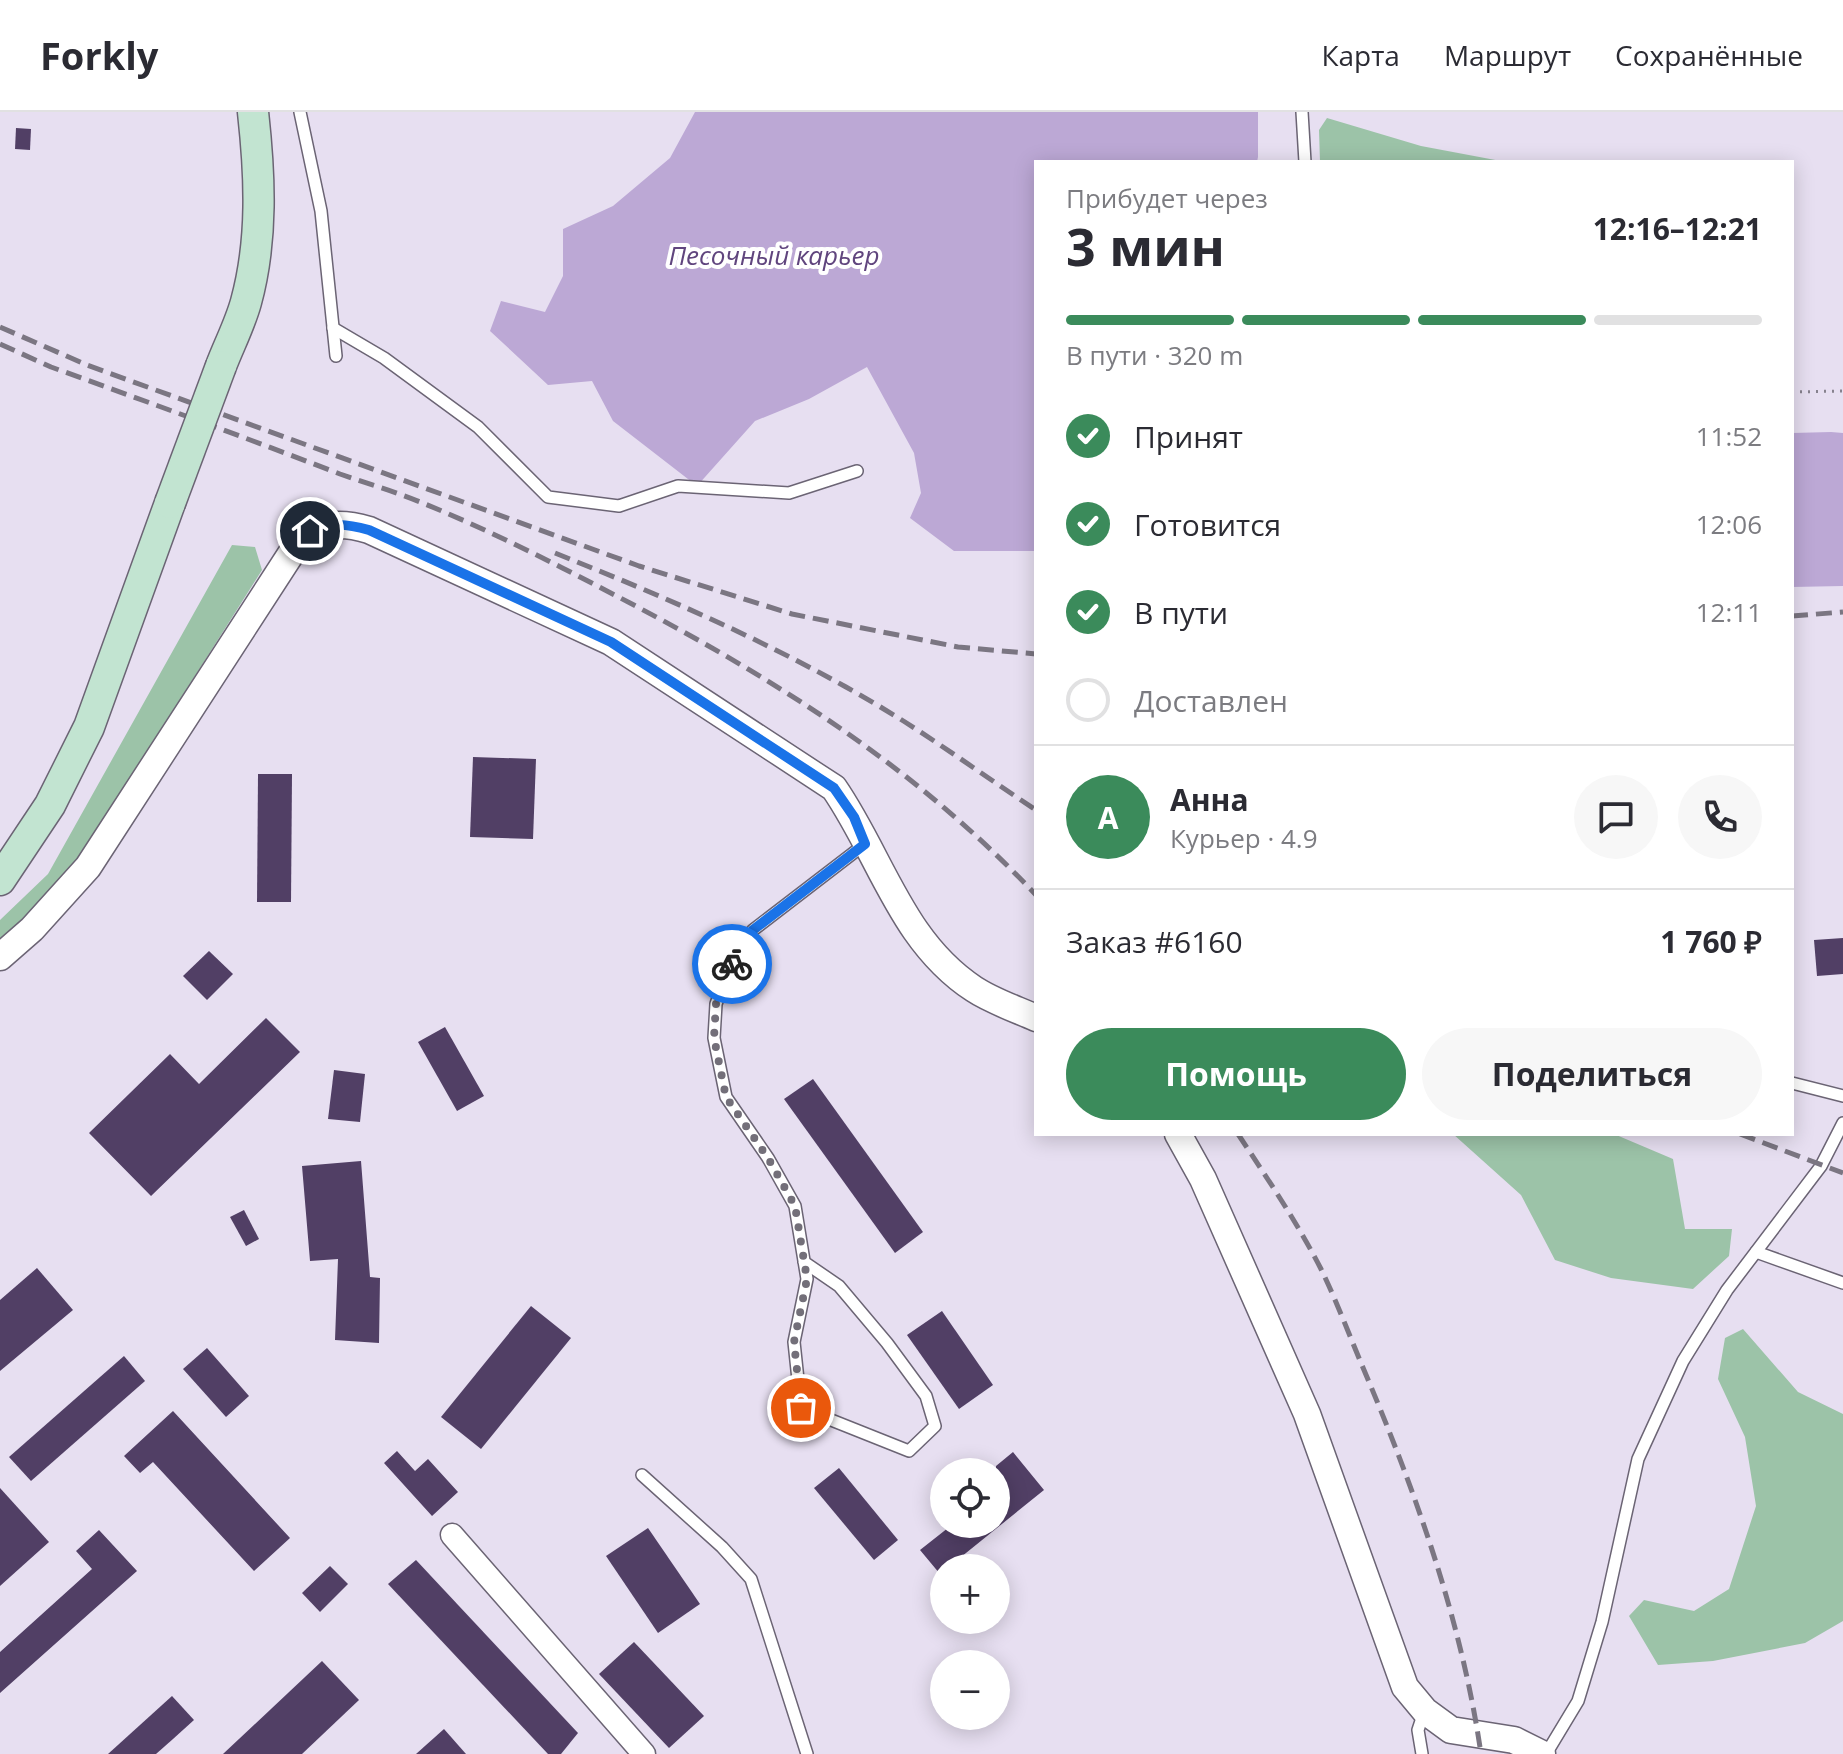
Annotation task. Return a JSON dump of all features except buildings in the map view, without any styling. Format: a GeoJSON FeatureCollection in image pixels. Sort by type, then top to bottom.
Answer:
{"type":"FeatureCollection","features":[{"type":"Feature","properties":{"kind":"main road"},"geometry":{"type":"LineString","coordinates":[[0,880],[50,805],[89,727],[246,303],[258,238],[258,156],[253,112]]}},
{"type":"Feature","properties":{"kind":"street"},"geometry":{"type":"LineString","coordinates":[[0,957],[32,929],[88,867],[298,543],[310,531],[325,525],[347,524],[369,530],[611,642],[834,788],[854,817],[865,844],[913,930],[936,958],[975,990],[1034,1017]]}},
{"type":"Feature","properties":{"kind":"street"},"geometry":{"type":"LineString","coordinates":[[1179,1136],[1203,1179],[1307,1414],[1405,1687],[1425,1711],[1451,1730],[1514,1740],[1544,1754]]}},
{"type":"Feature","properties":{"kind":"street"},"geometry":{"type":"LineString","coordinates":[[452,1535],[644,1754]]}},
{"type":"Feature","properties":{"kind":"lane"},"geometry":{"type":"LineString","coordinates":[[300,112],[321,211],[336,356]]}},
{"type":"Feature","properties":{"kind":"lane"},"geometry":{"type":"LineString","coordinates":[[1302,112],[1305,160]]}},
{"type":"Feature","properties":{"kind":"lane"},"geometry":{"type":"LineString","coordinates":[[333,328],[384,358],[478,427],[548,497],[619,506],[678,486],[789,493],[857,471]]}},
{"type":"Feature","properties":{"kind":"lane"},"geometry":{"type":"LineString","coordinates":[[804,1262],[839,1286],[926,1396],[935,1426],[909,1451],[801,1408],[794,1342],[807,1279],[804,1262],[795,1206],[768,1158],[726,1097],[714,1038],[716,1004],[729,968],[753,930],[865,844]]}},
{"type":"Feature","properties":{"kind":"lane"},"geometry":{"type":"LineString","coordinates":[[1794,1084],[1843,1096]]}},
{"type":"Feature","properties":{"kind":"lane"},"geometry":{"type":"LineString","coordinates":[[1544,1754],[1578,1701],[1602,1622],[1638,1459],[1683,1361],[1727,1290],[1821,1166],[1843,1123]]}},
{"type":"Feature","properties":{"kind":"lane"},"geometry":{"type":"LineString","coordinates":[[1756,1252],[1843,1283]]}},
{"type":"Feature","properties":{"kind":"lane"},"geometry":{"type":"LineString","coordinates":[[642,1475],[722,1547],[751,1579],[807,1754]]}},
{"type":"Feature","properties":{"kind":"lane"},"geometry":{"type":"LineString","coordinates":[[1422,1754],[1418,1730],[1425,1711]]}},
{"type":"Feature","properties":{"kind":"path"},"geometry":{"type":"LineString","coordinates":[[1794,392],[1843,391]]}},
{"type":"Feature","properties":{"kind":"green space"},"geometry":{"type":"Polygon","coordinates":[[[1327,118],[1421,146],[1495,160],[1320,160],[1319,130],[1327,118]]]}},
{"type":"Feature","properties":{"kind":"green space"},"geometry":{"type":"Polygon","coordinates":[[[232,545],[255,547],[262,570],[71,872],[29,917],[0,941],[0,920],[48,874],[232,545]]]}},
{"type":"Feature","properties":{"kind":"green space"},"geometry":{"type":"Polygon","coordinates":[[[1455,1136],[1619,1136],[1673,1159],[1685,1229],[1732,1229],[1729,1256],[1693,1289],[1611,1278],[1555,1260],[1521,1195],[1455,1136]]]}},
{"type":"Feature","properties":{"kind":"green space"},"geometry":{"type":"Polygon","coordinates":[[[1743,1329],[1798,1392],[1843,1414],[1843,1621],[1805,1643],[1713,1661],[1658,1665],[1629,1616],[1644,1600],[1694,1611],[1729,1589],[1756,1506],[1745,1437],[1718,1379],[1725,1338],[1743,1329]]]}},
{"type":"Feature","properties":{"kind":"water","name":"Песочный карьер"},"geometry":{"type":"Polygon","coordinates":[[[695,112],[1258,112],[1257,160],[1034,160],[1034,551],[954,551],[910,518],[921,493],[914,453],[867,367],[809,399],[755,421],[697,486],[613,421],[592,381],[548,385],[490,331],[501,301],[545,312],[563,276],[563,229],[613,206],[670,158],[695,112]]]}},
{"type":"Feature","properties":{"kind":"water"},"geometry":{"type":"Polygon","coordinates":[[[1794,433],[1843,433],[1843,586],[1794,587],[1794,433]]]}},
{"type":"Feature","properties":{"kind":"railway"},"geometry":{"type":"LineString","coordinates":[[0,327],[87,365],[639,566],[792,614],[958,647],[1034,654]]}},
{"type":"Feature","properties":{"kind":"railway"},"geometry":{"type":"LineString","coordinates":[[0,344],[51,367],[425,504],[538,556],[664,621],[779,688],[887,762],[939,803],[1034,893]]}},
{"type":"Feature","properties":{"kind":"railway"},"geometry":{"type":"LineString","coordinates":[[555,553],[689,609],[821,673],[905,722],[1034,809]]}},
{"type":"Feature","properties":{"kind":"railway"},"geometry":{"type":"LineString","coordinates":[[1794,616],[1843,612]]}},
{"type":"Feature","properties":{"kind":"railway"},"geometry":{"type":"LineString","coordinates":[[1239,1136],[1292,1217],[1321,1269],[1383,1416],[1419,1511],[1449,1607],[1473,1705],[1481,1754]]}},
{"type":"Feature","properties":{"kind":"railway"},"geometry":{"type":"LineString","coordinates":[[1745,1136],[1843,1173]]}},
{"type":"Feature","properties":{"kind":"way so far"},"geometry":{"type":"LineString","coordinates":[[732,964],[716,1004],[714,1038],[726,1097],[768,1158],[795,1206],[807,1279],[794,1342],[801,1408]]}},
{"type":"Feature","properties":{"kind":"route"},"geometry":{"type":"LineString","coordinates":[[310,531],[325,525],[347,524],[369,530],[611,642],[834,788],[854,817],[865,844],[753,930],[732,964]]}}]}
